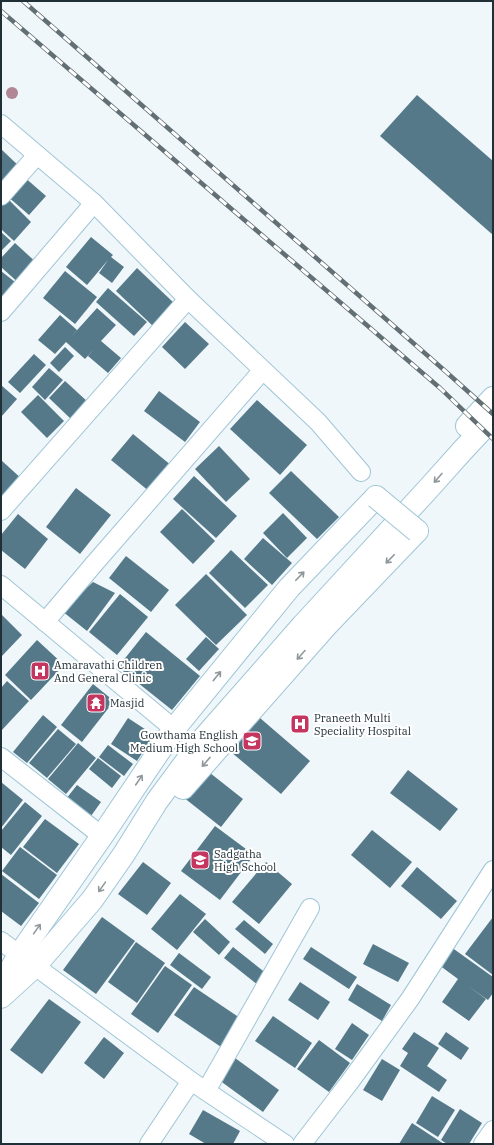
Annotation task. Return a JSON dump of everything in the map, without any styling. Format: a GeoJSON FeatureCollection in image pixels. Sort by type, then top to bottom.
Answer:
{"type":"FeatureCollection","features":[{"type":"Feature","properties":{"kind":"street"},"geometry":{"type":"LineString","coordinates":[[1,124],[94,203],[188,300],[318,422],[361,472]]}},
{"type":"Feature","properties":{"kind":"street"},"geometry":{"type":"LineString","coordinates":[[1,196],[37,155]]}},
{"type":"Feature","properties":{"kind":"street"},"geometry":{"type":"LineString","coordinates":[[1,312],[94,203]]}},
{"type":"Feature","properties":{"kind":"street"},"geometry":{"type":"LineString","coordinates":[[1,511],[188,300]]}},
{"type":"Feature","properties":{"kind":"street"},"geometry":{"type":"LineString","coordinates":[[45,622],[262,371]]}},
{"type":"Feature","properties":{"kind":"street"},"geometry":{"type":"LineString","coordinates":[[102,836],[147,797],[225,699],[308,607],[424,472],[493,398]]}},
{"type":"Feature","properties":{"kind":"street"},"geometry":{"type":"LineString","coordinates":[[1,986],[92,900],[124,854],[157,801],[203,739],[303,625],[493,418]]}},
{"type":"Feature","properties":{"kind":"street"},"geometry":{"type":"LineString","coordinates":[[1,997],[27,960],[102,836],[174,729],[289,588],[376,497],[416,531],[325,627],[124,854]]}},
{"type":"Feature","properties":{"kind":"street"},"geometry":{"type":"LineString","coordinates":[[1,586],[174,729]]}},
{"type":"Feature","properties":{"kind":"street"},"geometry":{"type":"LineString","coordinates":[[1,757],[102,836]]}},
{"type":"Feature","properties":{"kind":"street"},"geometry":{"type":"LineString","coordinates":[[302,1144],[349,1083],[410,999],[493,870]]}},
{"type":"Feature","properties":{"kind":"street"},"geometry":{"type":"LineString","coordinates":[[206,1091],[310,908]]}},
{"type":"Feature","properties":{"kind":"street"},"geometry":{"type":"LineString","coordinates":[[1,941],[191,1081],[285,1144]]}},
{"type":"Feature","properties":{"kind":"street"},"geometry":{"type":"LineString","coordinates":[[148,1144],[191,1081]]}},
{"type":"Feature","properties":{"kind":"street"},"geometry":{"type":"LineString","coordinates":[[483,1144],[493,1130]]}},
{"type":"Feature","properties":{"kind":"building"},"geometry":{"type":"Polygon","coordinates":[[[417,95],[493,161],[493,235],[380,136],[417,95]]]}},
{"type":"Feature","properties":{"kind":"building"},"geometry":{"type":"Polygon","coordinates":[[[1,149],[22,169],[1,191],[1,149]]]}},
{"type":"Feature","properties":{"kind":"building"},"geometry":{"type":"Polygon","coordinates":[[[23,176],[46,196],[29,215],[6,195],[23,176]]]}},
{"type":"Feature","properties":{"kind":"building"},"geometry":{"type":"Polygon","coordinates":[[[8,199],[31,222],[14,241],[1,229],[1,206],[8,199]]]}},
{"type":"Feature","properties":{"kind":"building"},"geometry":{"type":"Polygon","coordinates":[[[1,232],[11,241],[1,251],[1,232]]]}},
{"type":"Feature","properties":{"kind":"building"},"geometry":{"type":"Polygon","coordinates":[[[91,237],[113,255],[111,257],[124,267],[112,283],[99,273],[108,260],[87,285],[66,267],[91,237]]]}},
{"type":"Feature","properties":{"kind":"building"},"geometry":{"type":"Polygon","coordinates":[[[15,243],[39,265],[21,285],[1,267],[1,258],[15,243]]]}},
{"type":"Feature","properties":{"kind":"building"},"geometry":{"type":"Polygon","coordinates":[[[137,268],[175,304],[154,327],[116,291],[137,268]]]}},
{"type":"Feature","properties":{"kind":"building"},"geometry":{"type":"Polygon","coordinates":[[[1,271],[15,282],[1,299],[1,271]]]}},
{"type":"Feature","properties":{"kind":"building"},"geometry":{"type":"Polygon","coordinates":[[[65,271],[97,297],[75,324],[43,298],[65,271]]]}},
{"type":"Feature","properties":{"kind":"building"},"geometry":{"type":"Polygon","coordinates":[[[108,288],[147,322],[134,336],[96,302],[108,288]]]}},
{"type":"Feature","properties":{"kind":"building"},"geometry":{"type":"Polygon","coordinates":[[[97,308],[116,325],[101,341],[121,358],[108,373],[88,356],[95,348],[85,359],[66,342],[55,354],[38,340],[60,315],[77,330],[70,338],[97,308]]]}},
{"type":"Feature","properties":{"kind":"building"},"geometry":{"type":"Polygon","coordinates":[[[185,322],[209,344],[185,369],[162,347],[185,322]]]}},
{"type":"Feature","properties":{"kind":"building"},"geometry":{"type":"Polygon","coordinates":[[[65,347],[74,356],[59,372],[50,363],[65,347]]]}},
{"type":"Feature","properties":{"kind":"building"},"geometry":{"type":"Polygon","coordinates":[[[34,354],[46,365],[20,393],[8,382],[34,354]]]}},
{"type":"Feature","properties":{"kind":"building"},"geometry":{"type":"Polygon","coordinates":[[[49,368],[63,380],[45,400],[32,387],[49,368]]]}},
{"type":"Feature","properties":{"kind":"building"},"geometry":{"type":"Polygon","coordinates":[[[65,381],[89,403],[72,420],[49,398],[65,381]]]}},
{"type":"Feature","properties":{"kind":"building"},"geometry":{"type":"Polygon","coordinates":[[[1,385],[17,399],[1,417],[1,385]]]}},
{"type":"Feature","properties":{"kind":"building"},"geometry":{"type":"Polygon","coordinates":[[[159,391],[200,422],[185,442],[144,411],[159,391]]]}},
{"type":"Feature","properties":{"kind":"building"},"geometry":{"type":"Polygon","coordinates":[[[38,395],[64,421],[47,438],[21,412],[38,395]]]}},
{"type":"Feature","properties":{"kind":"building"},"geometry":{"type":"Polygon","coordinates":[[[257,400],[307,445],[280,475],[230,429],[257,400]]]}},
{"type":"Feature","properties":{"kind":"building"},"geometry":{"type":"Polygon","coordinates":[[[133,434],[172,466],[150,492],[111,460],[133,434]]]}},
{"type":"Feature","properties":{"kind":"building"},"geometry":{"type":"Polygon","coordinates":[[[219,446],[250,479],[226,502],[195,469],[219,446]]]}},
{"type":"Feature","properties":{"kind":"building"},"geometry":{"type":"Polygon","coordinates":[[[1,460],[23,480],[4,500],[1,497],[1,460]]]}},
{"type":"Feature","properties":{"kind":"building"},"geometry":{"type":"Polygon","coordinates":[[[291,471],[339,517],[317,539],[269,493],[291,471]]]}},
{"type":"Feature","properties":{"kind":"building"},"geometry":{"type":"Polygon","coordinates":[[[194,476],[237,516],[216,538],[173,499],[194,476]]]}},
{"type":"Feature","properties":{"kind":"building"},"geometry":{"type":"Polygon","coordinates":[[[76,488],[111,515],[80,554],[46,527],[76,488]]]}},
{"type":"Feature","properties":{"kind":"building"},"geometry":{"type":"Polygon","coordinates":[[[182,509],[215,541],[193,564],[160,532],[182,509]]]}},
{"type":"Feature","properties":{"kind":"building"},"geometry":{"type":"Polygon","coordinates":[[[283,513],[307,538],[287,558],[263,533],[283,513]]]}},
{"type":"Feature","properties":{"kind":"building"},"geometry":{"type":"Polygon","coordinates":[[[18,514],[48,539],[25,569],[1,550],[1,535],[18,514]]]}},
{"type":"Feature","properties":{"kind":"building"},"geometry":{"type":"Polygon","coordinates":[[[263,538],[292,563],[272,585],[244,559],[263,538]]]}},
{"type":"Feature","properties":{"kind":"building"},"geometry":{"type":"Polygon","coordinates":[[[231,550],[268,585],[245,608],[209,573],[231,550]]]}},
{"type":"Feature","properties":{"kind":"building"},"geometry":{"type":"Polygon","coordinates":[[[126,556],[169,590],[151,612],[109,578],[126,556]]]}},
{"type":"Feature","properties":{"kind":"building"},"geometry":{"type":"Polygon","coordinates":[[[206,574],[247,615],[216,645],[175,605],[206,574]]]}},
{"type":"Feature","properties":{"kind":"building"},"geometry":{"type":"Polygon","coordinates":[[[93,582],[115,593],[87,631],[62,611],[93,582]]]}},
{"type":"Feature","properties":{"kind":"building"},"geometry":{"type":"Polygon","coordinates":[[[120,594],[148,617],[117,655],[89,632],[120,594]]]}},
{"type":"Feature","properties":{"kind":"building"},"geometry":{"type":"Polygon","coordinates":[[[1,614],[22,635],[1,657],[1,614]]]}},
{"type":"Feature","properties":{"kind":"building"},"geometry":{"type":"Polygon","coordinates":[[[146,632],[200,676],[172,710],[118,667],[146,632]]]}},
{"type":"Feature","properties":{"kind":"building"},"geometry":{"type":"Polygon","coordinates":[[[206,637],[219,649],[199,671],[186,659],[206,637]]]}},
{"type":"Feature","properties":{"kind":"building"},"geometry":{"type":"Polygon","coordinates":[[[37,640],[64,665],[31,700],[5,675],[37,640]]]}},
{"type":"Feature","properties":{"kind":"building"},"geometry":{"type":"Polygon","coordinates":[[[7,681],[29,701],[1,731],[1,688],[7,681]]]}},
{"type":"Feature","properties":{"kind":"building"},"geometry":{"type":"Polygon","coordinates":[[[93,684],[114,701],[82,742],[61,725],[93,684]]]}},
{"type":"Feature","properties":{"kind":"building"},"geometry":{"type":"Polygon","coordinates":[[[43,715],[57,727],[27,763],[13,752],[43,715]]]}},
{"type":"Feature","properties":{"kind":"building"},"geometry":{"type":"Polygon","coordinates":[[[128,718],[154,735],[137,761],[111,744],[128,718]]]}},
{"type":"Feature","properties":{"kind":"building"},"geometry":{"type":"Polygon","coordinates":[[[260,718],[310,761],[281,794],[231,752],[260,718]]]}},
{"type":"Feature","properties":{"kind":"building"},"geometry":{"type":"Polygon","coordinates":[[[58,729],[76,744],[47,778],[29,763],[58,729]]]}},
{"type":"Feature","properties":{"kind":"building"},"geometry":{"type":"Polygon","coordinates":[[[78,743],[96,758],[66,794],[48,779],[78,743]]]}},
{"type":"Feature","properties":{"kind":"building"},"geometry":{"type":"Polygon","coordinates":[[[108,745],[133,764],[124,776],[99,757],[108,745]]]}},
{"type":"Feature","properties":{"kind":"building"},"geometry":{"type":"Polygon","coordinates":[[[98,758],[121,776],[112,788],[89,769],[98,758]]]}},
{"type":"Feature","properties":{"kind":"building"},"geometry":{"type":"Polygon","coordinates":[[[205,769],[243,799],[221,827],[183,797],[205,769]]]}},
{"type":"Feature","properties":{"kind":"building"},"geometry":{"type":"Polygon","coordinates":[[[408,770],[458,809],[440,831],[390,793],[408,770]]]}},
{"type":"Feature","properties":{"kind":"building"},"geometry":{"type":"Polygon","coordinates":[[[1,782],[23,800],[1,828],[1,782]]]}},
{"type":"Feature","properties":{"kind":"building"},"geometry":{"type":"Polygon","coordinates":[[[77,785],[101,802],[91,816],[66,799],[77,785]]]}},
{"type":"Feature","properties":{"kind":"building"},"geometry":{"type":"Polygon","coordinates":[[[25,802],[42,816],[11,855],[1,847],[1,831],[25,802]]]}},
{"type":"Feature","properties":{"kind":"building"},"geometry":{"type":"Polygon","coordinates":[[[45,819],[79,844],[57,873],[23,847],[45,819]]]}},
{"type":"Feature","properties":{"kind":"building"},"geometry":{"type":"Polygon","coordinates":[[[215,826],[254,855],[220,900],[181,871],[215,826]]]}},
{"type":"Feature","properties":{"kind":"building"},"geometry":{"type":"Polygon","coordinates":[[[372,830],[412,862],[390,888],[351,855],[372,830]]]}},
{"type":"Feature","properties":{"kind":"building"},"geometry":{"type":"Polygon","coordinates":[[[20,847],[57,875],[39,899],[2,871],[20,847]]]}},
{"type":"Feature","properties":{"kind":"building"},"geometry":{"type":"Polygon","coordinates":[[[143,862],[171,883],[147,915],[118,894],[143,862]]]}},
{"type":"Feature","properties":{"kind":"building"},"geometry":{"type":"Polygon","coordinates":[[[266,862],[292,884],[259,924],[232,902],[266,862]]]}},
{"type":"Feature","properties":{"kind":"building"},"geometry":{"type":"Polygon","coordinates":[[[417,867],[457,901],[441,919],[401,886],[417,867]]]}},
{"type":"Feature","properties":{"kind":"building"},"geometry":{"type":"Polygon","coordinates":[[[1,874],[39,903],[21,926],[1,911],[1,874]]]}},
{"type":"Feature","properties":{"kind":"building"},"geometry":{"type":"Polygon","coordinates":[[[180,894],[206,914],[177,950],[151,929],[180,894]]]}},
{"type":"Feature","properties":{"kind":"building"},"geometry":{"type":"Polygon","coordinates":[[[102,917],[135,941],[96,994],[63,970],[102,917]]]}},
{"type":"Feature","properties":{"kind":"building"},"geometry":{"type":"Polygon","coordinates":[[[493,917],[493,975],[465,954],[493,917]]]}},
{"type":"Feature","properties":{"kind":"building"},"geometry":{"type":"Polygon","coordinates":[[[205,919],[230,942],[219,955],[193,932],[205,919]]]}},
{"type":"Feature","properties":{"kind":"building"},"geometry":{"type":"Polygon","coordinates":[[[244,920],[273,944],[265,954],[235,929],[244,920]]]}},
{"type":"Feature","properties":{"kind":"building"},"geometry":{"type":"Polygon","coordinates":[[[136,942],[165,963],[137,1003],[108,982],[136,942]]]}},
{"type":"Feature","properties":{"kind":"building"},"geometry":{"type":"Polygon","coordinates":[[[373,944],[409,963],[398,982],[363,964],[373,944]]]}},
{"type":"Feature","properties":{"kind":"building"},"geometry":{"type":"Polygon","coordinates":[[[233,947],[267,974],[258,985],[224,958],[233,947]]]}},
{"type":"Feature","properties":{"kind":"building"},"geometry":{"type":"Polygon","coordinates":[[[311,947],[357,977],[349,989],[303,959],[311,947]]]}},
{"type":"Feature","properties":{"kind":"building"},"geometry":{"type":"Polygon","coordinates":[[[451,947],[493,977],[493,993],[488,1000],[468,986],[486,999],[469,1021],[442,1002],[458,979],[439,965],[451,947]]]}},
{"type":"Feature","properties":{"kind":"building"},"geometry":{"type":"Polygon","coordinates":[[[179,953],[211,977],[202,989],[170,965],[179,953]]]}},
{"type":"Feature","properties":{"kind":"building"},"geometry":{"type":"Polygon","coordinates":[[[165,966],[192,985],[158,1033],[131,1014],[165,966]]]}},
{"type":"Feature","properties":{"kind":"building"},"geometry":{"type":"Polygon","coordinates":[[[300,982],[330,1002],[318,1020],[288,1000],[300,982]]]}},
{"type":"Feature","properties":{"kind":"building"},"geometry":{"type":"Polygon","coordinates":[[[357,984],[391,1005],[382,1021],[348,1000],[357,984]]]}},
{"type":"Feature","properties":{"kind":"building"},"geometry":{"type":"Polygon","coordinates":[[[194,987],[240,1018],[224,1049],[174,1015],[194,987]]]}},
{"type":"Feature","properties":{"kind":"building"},"geometry":{"type":"Polygon","coordinates":[[[49,999],[81,1022],[42,1074],[10,1050],[49,999]]]}},
{"type":"Feature","properties":{"kind":"building"},"geometry":{"type":"Polygon","coordinates":[[[273,1016],[312,1043],[295,1068],[255,1041],[273,1016]]]}},
{"type":"Feature","properties":{"kind":"building"},"geometry":{"type":"Polygon","coordinates":[[[352,1023],[369,1035],[352,1060],[335,1049],[352,1023]]]}},
{"type":"Feature","properties":{"kind":"building"},"geometry":{"type":"Polygon","coordinates":[[[414,1032],[439,1048],[427,1066],[447,1080],[439,1092],[400,1066],[408,1053],[402,1049],[414,1032]]]}},
{"type":"Feature","properties":{"kind":"building"},"geometry":{"type":"Polygon","coordinates":[[[446,1032],[469,1048],[461,1060],[438,1044],[446,1032]]]}},
{"type":"Feature","properties":{"kind":"building"},"geometry":{"type":"Polygon","coordinates":[[[104,1037],[124,1053],[104,1079],[84,1063],[104,1037]]]}},
{"type":"Feature","properties":{"kind":"building"},"geometry":{"type":"Polygon","coordinates":[[[319,1040],[350,1063],[329,1092],[297,1069],[319,1040]]]}},
{"type":"Feature","properties":{"kind":"building"},"geometry":{"type":"Polygon","coordinates":[[[235,1058],[279,1090],[263,1112],[219,1080],[235,1058]]]}},
{"type":"Feature","properties":{"kind":"building"},"geometry":{"type":"Polygon","coordinates":[[[382,1059],[400,1070],[382,1101],[363,1090],[382,1059]]]}},
{"type":"Feature","properties":{"kind":"building"},"geometry":{"type":"Polygon","coordinates":[[[432,1096],[455,1110],[438,1137],[416,1123],[432,1096]]]}},
{"type":"Feature","properties":{"kind":"building"},"geometry":{"type":"Polygon","coordinates":[[[460,1109],[482,1123],[469,1144],[447,1144],[441,1140],[460,1109]]]}},
{"type":"Feature","properties":{"kind":"building"},"geometry":{"type":"Polygon","coordinates":[[[203,1110],[240,1131],[233,1144],[206,1144],[189,1134],[203,1110]]]}},
{"type":"Feature","properties":{"kind":"building"},"geometry":{"type":"Polygon","coordinates":[[[412,1123],[444,1144],[399,1144],[412,1123]]]}},
{"type":"Feature","properties":{"kind":"railway"},"geometry":{"type":"LineString","coordinates":[[23,1],[493,414]]}},
{"type":"Feature","properties":{"kind":"railway"},"geometry":{"type":"LineString","coordinates":[[1,11],[440,388],[493,439]]}},
{"type":"Feature","properties":{"kind":"place","name":"Amaravathi Children And General Clinic"},"geometry":{"type":"Point","coordinates":[40,671]}},
{"type":"Feature","properties":{"kind":"place","name":"Masjid"},"geometry":{"type":"Point","coordinates":[96,703]}},
{"type":"Feature","properties":{"kind":"place","name":"Praneeth Multi Speciality Hospital"},"geometry":{"type":"Point","coordinates":[300,724]}},
{"type":"Feature","properties":{"kind":"place","name":"Gowthama English Medium High School"},"geometry":{"type":"Point","coordinates":[252,741]}},
{"type":"Feature","properties":{"kind":"place","name":"Sadgatha High School"},"geometry":{"type":"Point","coordinates":[200,860]}}]}
